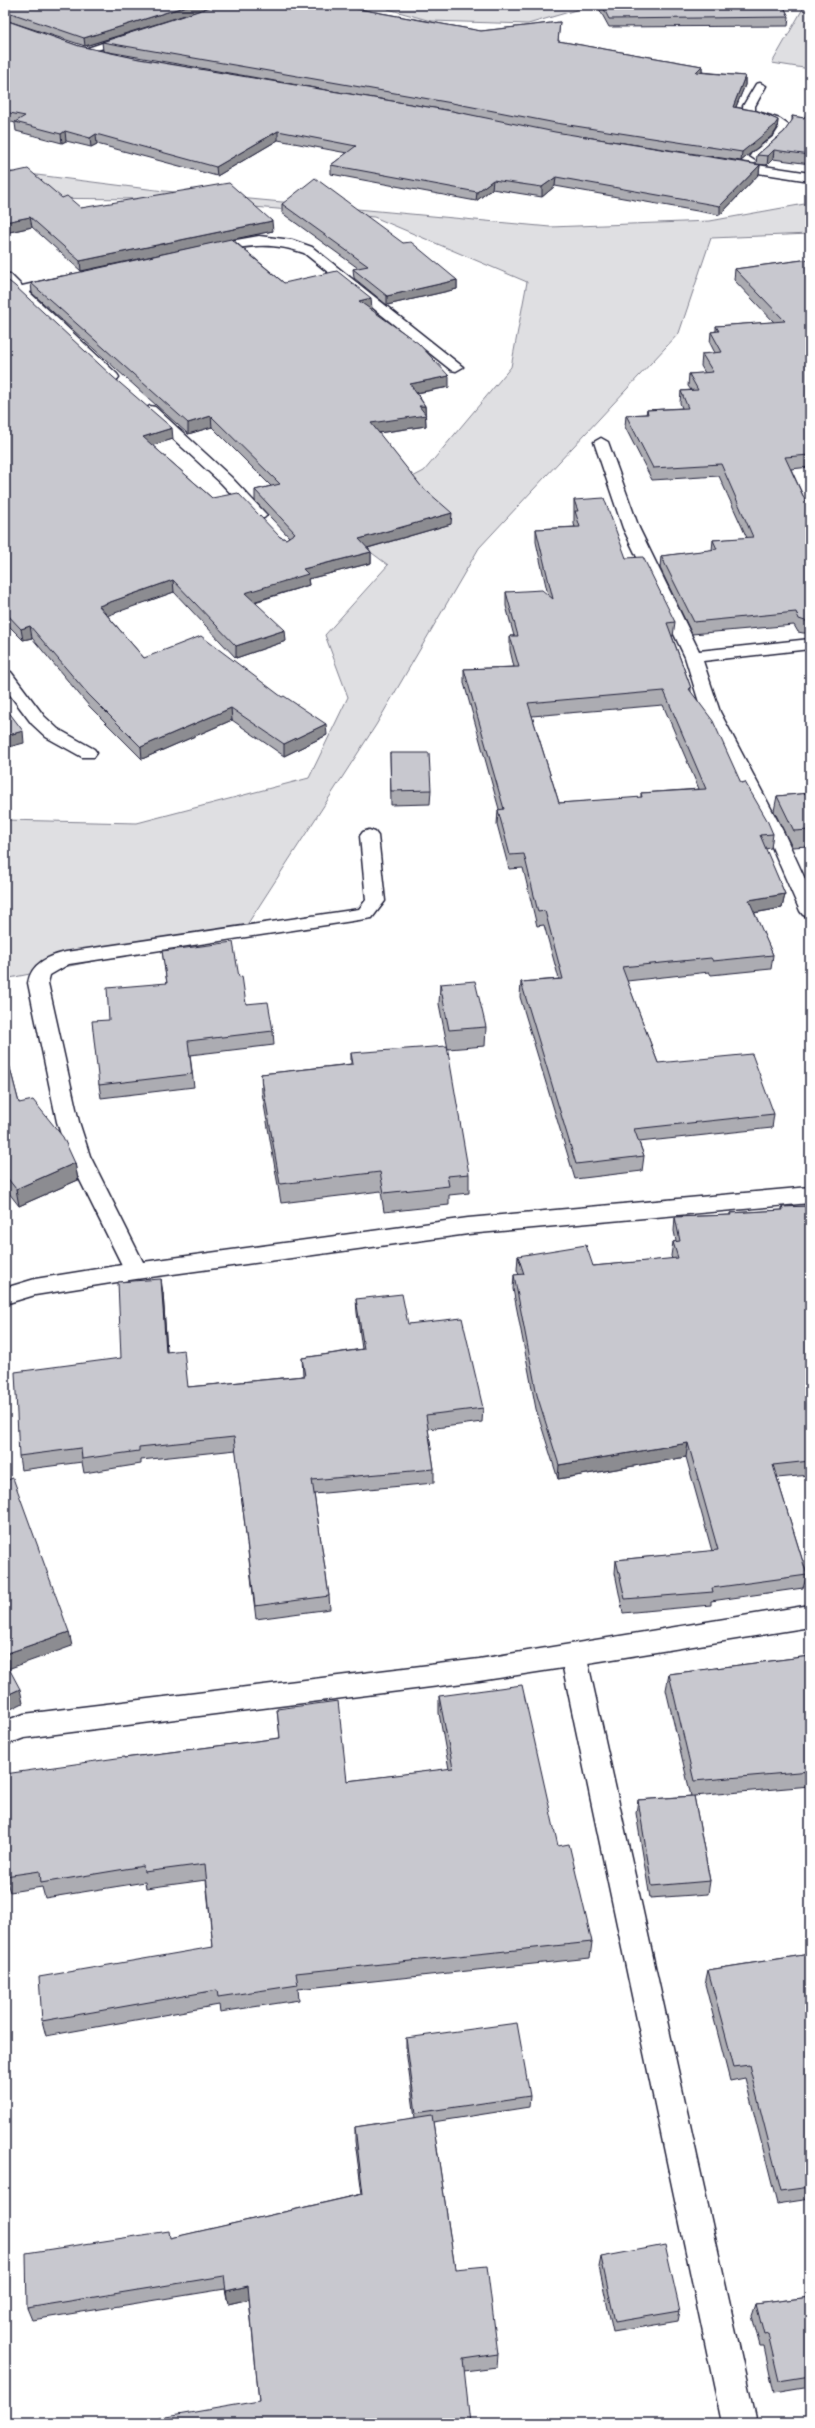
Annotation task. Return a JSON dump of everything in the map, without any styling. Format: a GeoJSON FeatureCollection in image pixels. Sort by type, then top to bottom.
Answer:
{"type":"FeatureCollection","features":[{"type":"Feature","properties":{"kind":"street"},"geometry":{"type":"LineString","coordinates":[[105,56],[80,50],[144,33]]}},
{"type":"Feature","properties":{"kind":"street"},"geometry":{"type":"LineString","coordinates":[[743,167],[778,138],[785,127],[776,121],[750,113],[749,106],[760,86]]}},
{"type":"Feature","properties":{"kind":"street"},"geometry":{"type":"LineString","coordinates":[[722,163],[810,177]]}},
{"type":"Feature","properties":{"kind":"street"},"geometry":{"type":"LineString","coordinates":[[198,251],[258,240],[292,244],[308,250],[374,304],[456,367]]}},
{"type":"Feature","properties":{"kind":"street"},"geometry":{"type":"LineString","coordinates":[[5,276],[120,384]]}},
{"type":"Feature","properties":{"kind":"street"},"geometry":{"type":"LineString","coordinates":[[20,290],[74,278]]}},
{"type":"Feature","properties":{"kind":"street"},"geometry":{"type":"LineString","coordinates":[[138,400],[226,480],[271,528]]}},
{"type":"Feature","properties":{"kind":"street"},"geometry":{"type":"LineString","coordinates":[[602,442],[631,528],[693,657],[711,712],[804,885],[810,912]]}},
{"type":"Feature","properties":{"kind":"street"},"geometry":{"type":"LineString","coordinates":[[693,657],[810,644]]}},
{"type":"Feature","properties":{"kind":"street"},"geometry":{"type":"LineString","coordinates":[[5,676],[38,720],[52,733],[88,753]]}},
{"type":"Feature","properties":{"kind":"street"},"geometry":{"type":"LineString","coordinates":[[136,1271],[79,1156],[68,1122],[38,977],[50,964],[66,958],[365,914],[376,900],[369,836]]}},
{"type":"Feature","properties":{"kind":"street"},"geometry":{"type":"LineString","coordinates":[[5,1296],[35,1288],[136,1271],[468,1226],[810,1195]]}},
{"type":"Feature","properties":{"kind":"street"},"geometry":{"type":"LineString","coordinates":[[5,1733],[24,1726],[479,1670],[810,1616]]}},
{"type":"Feature","properties":{"kind":"street"},"geometry":{"type":"LineString","coordinates":[[573,1655],[740,2423]]}},
{"type":"Feature","properties":{"kind":"shaded area"},"geometry":{"type":"Polygon","coordinates":[[[389,5],[593,5],[528,24],[431,21],[388,9],[389,5]]]}},
{"type":"Feature","properties":{"kind":"shaded area"},"geometry":{"type":"Polygon","coordinates":[[[805,5],[810,5],[810,69],[772,63],[805,5]]]}},
{"type":"Feature","properties":{"kind":"shaded area"},"geometry":{"type":"Polygon","coordinates":[[[5,171],[164,191],[550,227],[710,221],[810,203],[810,234],[711,238],[679,333],[479,548],[376,725],[243,931],[5,979],[5,820],[137,823],[309,778],[348,697],[325,635],[388,565],[329,521],[424,471],[511,367],[527,282],[374,217],[157,199],[5,198],[5,171]]]}},
{"type":"Feature","properties":{"kind":"building"},"geometry":{"type":"Polygon","coordinates":[[[5,5],[190,5],[84,38],[5,11],[5,5]]]}},
{"type":"Feature","properties":{"kind":"building"},"geometry":{"type":"Polygon","coordinates":[[[217,5],[336,5],[481,31],[560,22],[558,41],[702,66],[696,72],[745,76],[733,107],[757,111],[778,120],[774,126],[742,152],[556,123],[452,103],[102,42],[217,5]]]}},
{"type":"Feature","properties":{"kind":"building"},"geometry":{"type":"Polygon","coordinates":[[[602,5],[783,5],[789,17],[609,19],[602,5]]]}},
{"type":"Feature","properties":{"kind":"building"},"geometry":{"type":"Polygon","coordinates":[[[5,20],[79,46],[139,59],[452,111],[555,132],[760,165],[720,206],[556,177],[542,187],[493,180],[477,192],[331,165],[356,146],[278,131],[216,167],[96,134],[90,138],[65,131],[61,134],[15,122],[25,116],[5,112],[5,20]]]}},
{"type":"Feature","properties":{"kind":"building"},"geometry":{"type":"Polygon","coordinates":[[[810,109],[810,155],[774,150],[768,156],[757,155],[784,132],[793,119],[792,116],[804,118],[810,109]]]}},
{"type":"Feature","properties":{"kind":"building"},"geometry":{"type":"Polygon","coordinates":[[[28,169],[62,198],[67,196],[81,208],[229,183],[272,221],[80,261],[30,217],[5,222],[5,174],[28,169]]]}},
{"type":"Feature","properties":{"kind":"building"},"geometry":{"type":"Polygon","coordinates":[[[315,178],[403,243],[411,242],[457,280],[387,296],[353,269],[368,266],[282,204],[315,178]]]}},
{"type":"Feature","properties":{"kind":"building"},"geometry":{"type":"Polygon","coordinates":[[[231,239],[284,283],[337,271],[371,298],[359,301],[418,343],[449,376],[410,384],[425,406],[419,406],[426,415],[371,423],[421,486],[452,513],[359,539],[371,552],[303,569],[308,574],[245,593],[285,630],[236,646],[173,580],[99,606],[144,658],[201,636],[282,697],[284,696],[326,724],[284,744],[231,708],[141,747],[88,694],[30,626],[21,629],[5,612],[5,278],[113,377],[172,428],[143,437],[212,498],[238,493],[280,537],[286,539],[295,533],[255,490],[280,484],[211,416],[188,423],[31,283],[231,239]]]}},
{"type":"Feature","properties":{"kind":"building"},"geometry":{"type":"Polygon","coordinates":[[[810,259],[810,455],[785,457],[810,511],[810,620],[805,621],[799,619],[796,612],[694,622],[661,556],[717,549],[713,540],[753,537],[721,464],[653,468],[626,415],[648,414],[647,410],[688,408],[681,391],[698,390],[689,374],[713,372],[702,354],[722,352],[711,332],[719,331],[716,326],[785,321],[735,269],[810,259]]]}},
{"type":"Feature","properties":{"kind":"building"},"geometry":{"type":"Polygon","coordinates":[[[604,498],[626,558],[643,557],[675,622],[667,623],[691,688],[689,689],[713,721],[741,783],[745,782],[767,820],[773,834],[760,835],[785,894],[749,900],[773,955],[713,961],[711,958],[622,967],[658,1063],[752,1054],[774,1114],[634,1129],[644,1156],[576,1164],[521,982],[563,979],[545,911],[538,912],[524,854],[510,855],[498,810],[504,809],[464,669],[519,667],[510,636],[518,636],[506,592],[542,590],[553,599],[536,529],[580,527],[575,511],[578,511],[574,500],[604,498]],[[664,691],[528,703],[559,803],[642,797],[641,793],[706,789],[664,691]]]}},
{"type":"Feature","properties":{"kind":"building"},"geometry":{"type":"Polygon","coordinates":[[[5,707],[23,731],[5,736],[5,707]]]}},
{"type":"Feature","properties":{"kind":"building"},"geometry":{"type":"Polygon","coordinates":[[[390,753],[429,753],[431,790],[391,791],[390,753]]]}},
{"type":"Feature","properties":{"kind":"building"},"geometry":{"type":"Polygon","coordinates":[[[810,793],[810,830],[794,831],[777,796],[810,793]]]}},
{"type":"Feature","properties":{"kind":"building"},"geometry":{"type":"Polygon","coordinates":[[[233,942],[239,977],[242,976],[246,1004],[268,1002],[273,1031],[188,1041],[192,1074],[99,1085],[92,1021],[109,1020],[107,988],[167,983],[162,951],[233,942]]]}},
{"type":"Feature","properties":{"kind":"building"},"geometry":{"type":"Polygon","coordinates":[[[475,981],[486,1027],[449,1030],[440,984],[475,981]]]}},
{"type":"Feature","properties":{"kind":"building"},"geometry":{"type":"Polygon","coordinates":[[[447,1046],[469,1174],[447,1176],[449,1186],[384,1193],[380,1172],[280,1184],[261,1074],[353,1064],[351,1053],[447,1046]]]}},
{"type":"Feature","properties":{"kind":"building"},"geometry":{"type":"Polygon","coordinates":[[[5,1049],[19,1103],[33,1100],[63,1137],[75,1163],[16,1189],[5,1175],[5,1049]]]}},
{"type":"Feature","properties":{"kind":"building"},"geometry":{"type":"Polygon","coordinates":[[[810,1206],[810,1461],[773,1465],[807,1575],[712,1588],[713,1592],[625,1599],[616,1560],[718,1550],[688,1443],[559,1465],[537,1395],[514,1275],[524,1274],[518,1256],[586,1245],[593,1266],[678,1258],[673,1242],[680,1241],[675,1217],[731,1215],[730,1213],[783,1210],[782,1207],[810,1206]]]}},
{"type":"Feature","properties":{"kind":"building"},"geometry":{"type":"Polygon","coordinates":[[[161,1279],[166,1352],[184,1350],[188,1387],[305,1376],[302,1358],[364,1349],[356,1299],[402,1294],[408,1324],[462,1318],[483,1408],[426,1415],[434,1469],[312,1480],[329,1596],[255,1606],[234,1437],[139,1447],[139,1451],[82,1459],[81,1448],[19,1456],[15,1372],[121,1358],[118,1282],[161,1279]]]}},
{"type":"Feature","properties":{"kind":"building"},"geometry":{"type":"Polygon","coordinates":[[[13,1478],[69,1632],[5,1654],[5,1481],[13,1478]]]}},
{"type":"Feature","properties":{"kind":"building"},"geometry":{"type":"Polygon","coordinates":[[[810,1656],[810,1771],[694,1781],[669,1674],[810,1656]]]}},
{"type":"Feature","properties":{"kind":"building"},"geometry":{"type":"Polygon","coordinates":[[[5,1661],[20,1689],[5,1696],[5,1661]]]}},
{"type":"Feature","properties":{"kind":"building"},"geometry":{"type":"Polygon","coordinates":[[[522,1685],[558,1846],[569,1844],[592,1942],[296,1973],[298,1985],[218,1997],[217,1990],[42,2021],[39,1977],[213,1947],[205,1864],[144,1872],[143,1866],[41,1883],[40,1871],[5,1876],[5,1774],[124,1757],[280,1738],[277,1709],[338,1701],[347,1781],[453,1768],[439,1696],[522,1685]]]}},
{"type":"Feature","properties":{"kind":"building"},"geometry":{"type":"Polygon","coordinates":[[[694,1796],[710,1881],[652,1886],[638,1800],[694,1796]]]}},
{"type":"Feature","properties":{"kind":"building"},"geometry":{"type":"Polygon","coordinates":[[[810,1954],[810,2187],[781,2191],[749,2065],[734,2067],[708,1970],[810,1954]]]}},
{"type":"Feature","properties":{"kind":"building"},"geometry":{"type":"Polygon","coordinates":[[[517,2023],[530,2096],[416,2113],[406,2038],[517,2023]]]}},
{"type":"Feature","properties":{"kind":"building"},"geometry":{"type":"Polygon","coordinates":[[[432,2115],[455,2269],[487,2266],[498,2354],[463,2359],[470,2423],[131,2423],[259,2401],[248,2286],[226,2291],[224,2276],[27,2308],[26,2253],[169,2231],[170,2238],[363,2194],[355,2127],[432,2115]]]}},
{"type":"Feature","properties":{"kind":"building"},"geometry":{"type":"Polygon","coordinates":[[[665,2245],[680,2311],[615,2322],[601,2257],[665,2245]]]}},
{"type":"Feature","properties":{"kind":"building"},"geometry":{"type":"Polygon","coordinates":[[[810,2297],[810,2376],[779,2381],[768,2334],[764,2335],[756,2304],[810,2297]]]}}]}
